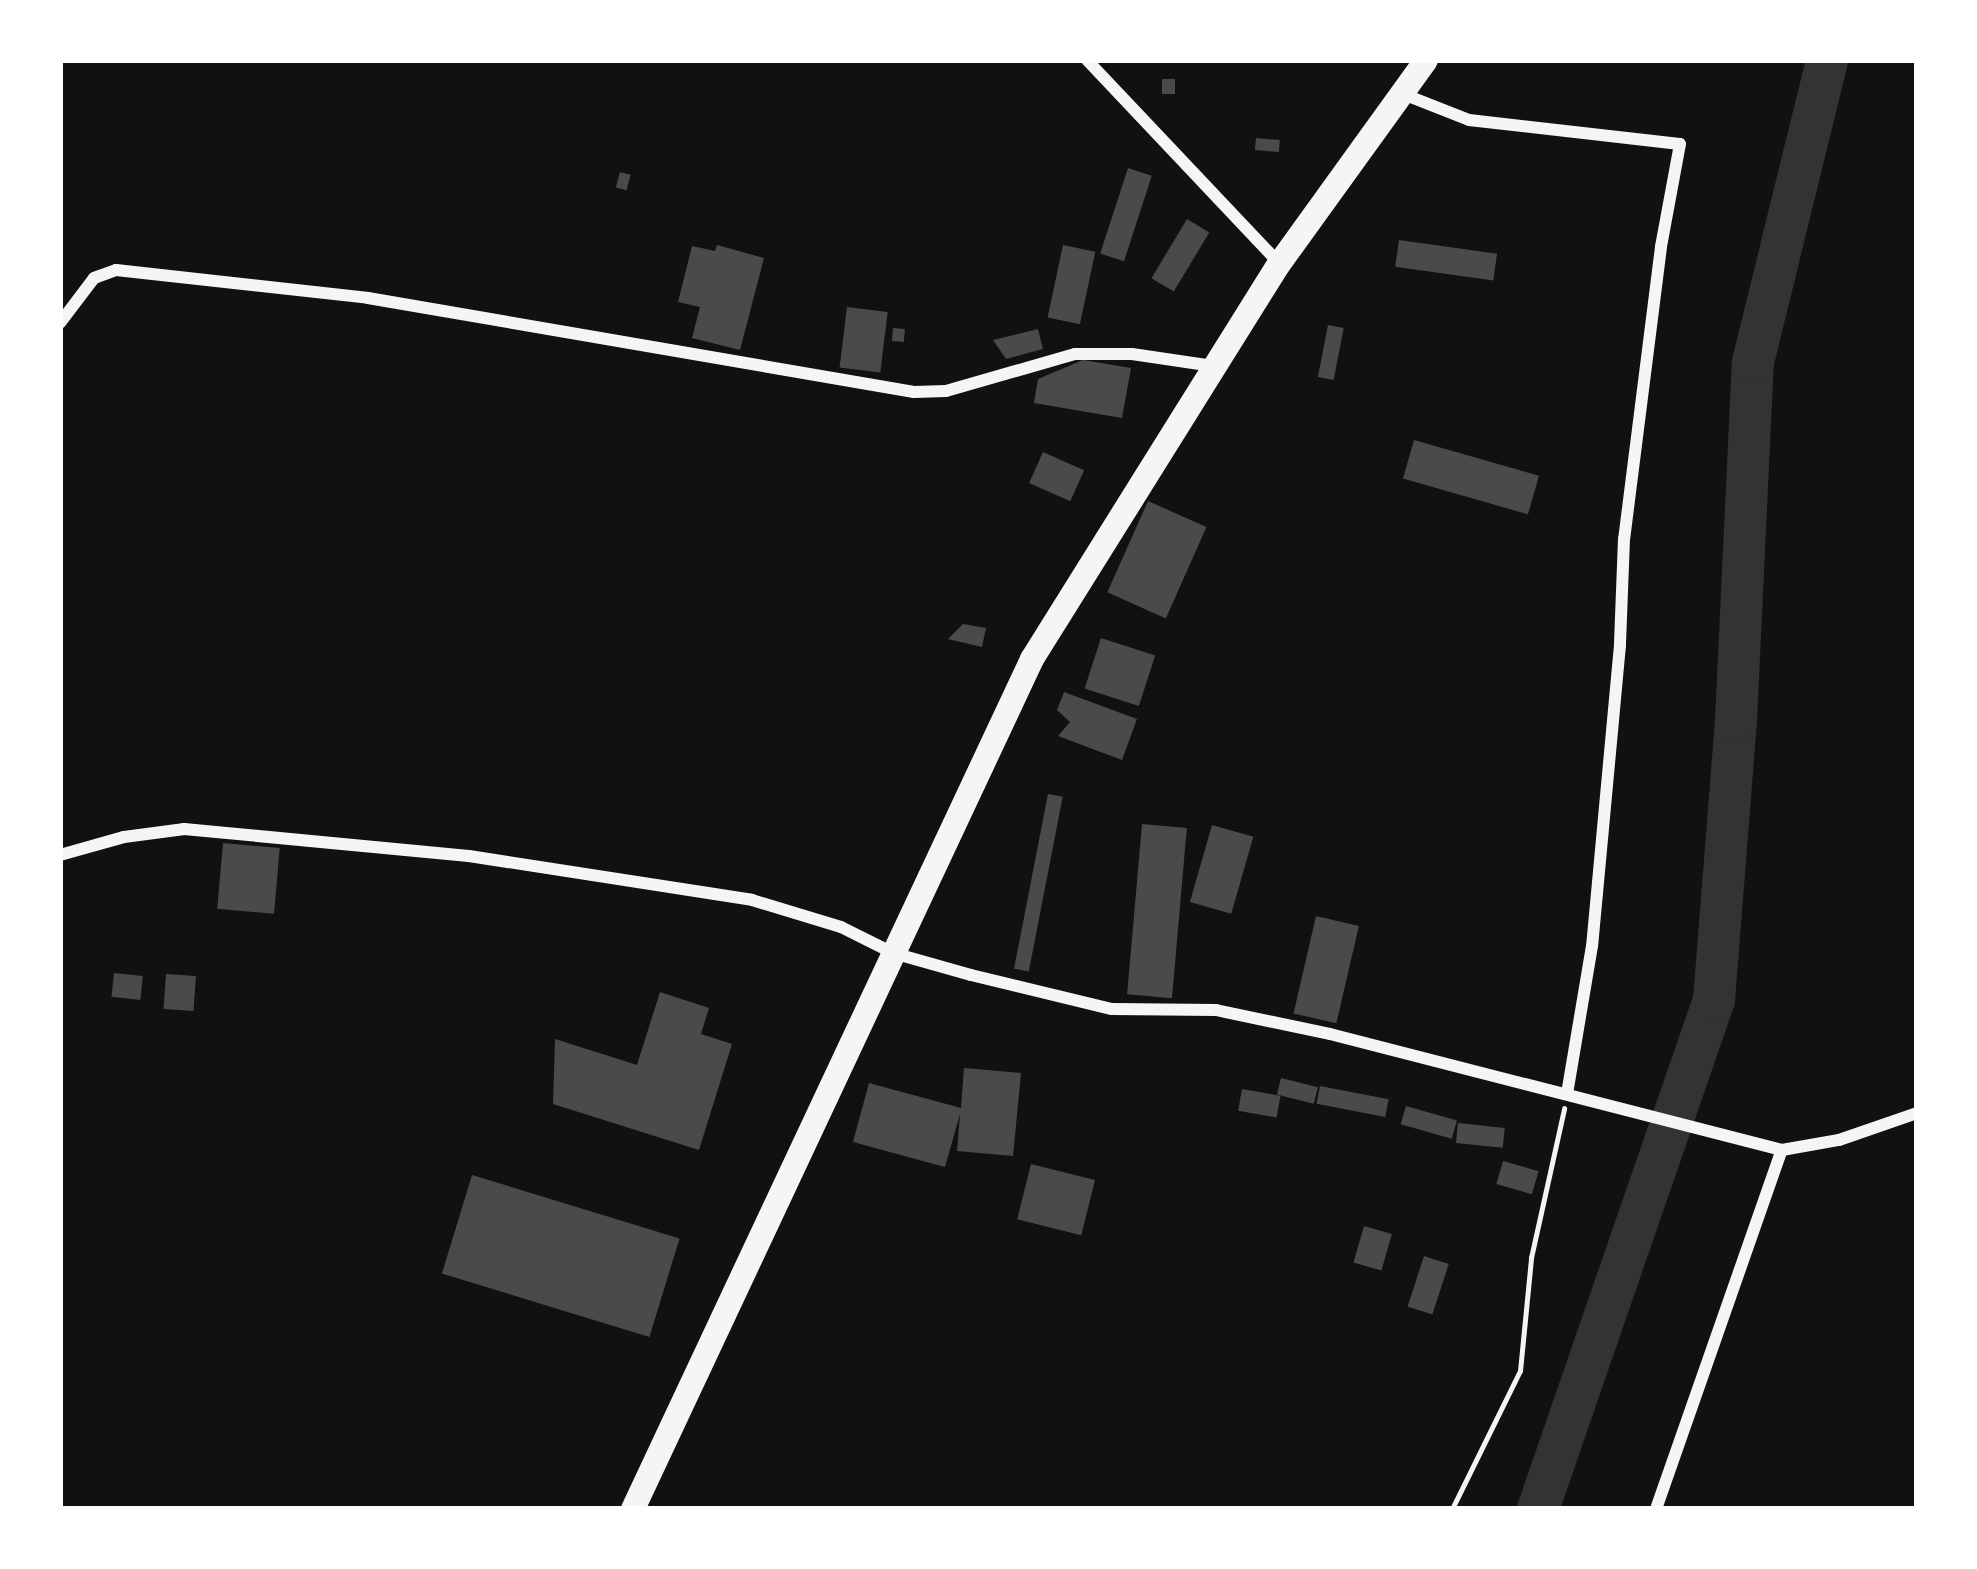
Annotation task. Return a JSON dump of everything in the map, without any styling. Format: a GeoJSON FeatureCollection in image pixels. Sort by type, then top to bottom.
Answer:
{"type":"FeatureCollection","features":[{"type":"Feature","properties":{"kind":"highway"},"geometry":{"type":"LineString","coordinates":[[633,1509],[1032,659],[1280,264],[1426,60]]}},
{"type":"Feature","properties":{"kind":"street"},"geometry":{"type":"LineString","coordinates":[[1087,60],[1280,264]]}},
{"type":"Feature","properties":{"kind":"street"},"geometry":{"type":"LineString","coordinates":[[1402,94],[1469,120],[1680,144],[1661,247],[1624,539],[1620,644],[1592,946],[1567,1094]]}},
{"type":"Feature","properties":{"kind":"street"},"geometry":{"type":"LineString","coordinates":[[60,322],[94,278],[116,271],[368,298],[914,392],[946,391],[1075,354],[1132,354],[1214,366]]}},
{"type":"Feature","properties":{"kind":"street"},"geometry":{"type":"LineString","coordinates":[[60,856],[124,837],[184,829],[469,856],[752,900],[841,927],[893,953],[1112,1009],[1216,1010],[1591,1097],[1782,1150],[1839,1140],[1917,1113]]}},
{"type":"Feature","properties":{"kind":"street"},"geometry":{"type":"LineString","coordinates":[[1656,1509],[1782,1150]]}},
{"type":"Feature","properties":{"kind":"path"},"geometry":{"type":"LineString","coordinates":[[1452,1509],[1520,1371],[1531,1258],[1567,1094]]}},
{"type":"Feature","properties":{"kind":"building"},"geometry":{"type":"Polygon","coordinates":[[[1162,79],[1175,79],[1175,94],[1162,94],[1162,79]]]}},
{"type":"Feature","properties":{"kind":"building"},"geometry":{"type":"Polygon","coordinates":[[[1256,138],[1280,140],[1279,152],[1255,150],[1256,138]]]}},
{"type":"Feature","properties":{"kind":"building"},"geometry":{"type":"Polygon","coordinates":[[[1128,168],[1152,176],[1124,261],[1100,254],[1128,168]]]}},
{"type":"Feature","properties":{"kind":"building"},"geometry":{"type":"Polygon","coordinates":[[[620,172],[631,175],[626,190],[616,187],[620,172]]]}},
{"type":"Feature","properties":{"kind":"building"},"geometry":{"type":"Polygon","coordinates":[[[1187,219],[1209,232],[1174,292],[1151,278],[1187,219]]]}},
{"type":"Feature","properties":{"kind":"building"},"geometry":{"type":"Polygon","coordinates":[[[1399,240],[1497,254],[1493,281],[1395,267],[1399,240]]]}},
{"type":"Feature","properties":{"kind":"building"},"geometry":{"type":"Polygon","coordinates":[[[717,245],[764,258],[740,350],[692,338],[700,307],[678,302],[692,246],[715,251],[717,245]]]}},
{"type":"Feature","properties":{"kind":"building"},"geometry":{"type":"Polygon","coordinates":[[[1063,245],[1095,252],[1080,324],[1048,317],[1063,245]]]}},
{"type":"Feature","properties":{"kind":"building"},"geometry":{"type":"Polygon","coordinates":[[[847,307],[888,312],[880,373],[840,368],[847,307]]]}},
{"type":"Feature","properties":{"kind":"building"},"geometry":{"type":"Polygon","coordinates":[[[1328,325],[1344,328],[1334,380],[1318,377],[1328,325]]]}},
{"type":"Feature","properties":{"kind":"building"},"geometry":{"type":"Polygon","coordinates":[[[893,328],[905,329],[904,342],[892,341],[893,328]]]}},
{"type":"Feature","properties":{"kind":"building"},"geometry":{"type":"Polygon","coordinates":[[[1038,329],[1043,349],[1006,359],[993,340],[1038,329]]]}},
{"type":"Feature","properties":{"kind":"building"},"geometry":{"type":"Polygon","coordinates":[[[1083,360],[1131,368],[1122,418],[1034,403],[1038,379],[1083,360]]]}},
{"type":"Feature","properties":{"kind":"building"},"geometry":{"type":"Polygon","coordinates":[[[1414,440],[1539,476],[1528,514],[1403,478],[1414,440]]]}},
{"type":"Feature","properties":{"kind":"building"},"geometry":{"type":"Polygon","coordinates":[[[1043,452],[1084,470],[1070,501],[1029,483],[1043,452]]]}},
{"type":"Feature","properties":{"kind":"building"},"geometry":{"type":"Polygon","coordinates":[[[1148,501],[1206,527],[1166,618],[1107,592],[1148,501]]]}},
{"type":"Feature","properties":{"kind":"building"},"geometry":{"type":"Polygon","coordinates":[[[963,624],[986,628],[982,647],[948,639],[963,624]]]}},
{"type":"Feature","properties":{"kind":"building"},"geometry":{"type":"Polygon","coordinates":[[[1101,638],[1155,656],[1139,706],[1085,688],[1101,638]]]}},
{"type":"Feature","properties":{"kind":"building"},"geometry":{"type":"Polygon","coordinates":[[[1064,692],[1137,719],[1122,760],[1058,736],[1070,722],[1057,710],[1064,692]]]}},
{"type":"Feature","properties":{"kind":"building"},"geometry":{"type":"Polygon","coordinates":[[[1048,794],[1063,797],[1029,972],[1014,969],[1048,794]]]}},
{"type":"Feature","properties":{"kind":"building"},"geometry":{"type":"Polygon","coordinates":[[[1142,824],[1187,828],[1172,998],[1127,994],[1142,824]]]}},
{"type":"Feature","properties":{"kind":"building"},"geometry":{"type":"Polygon","coordinates":[[[1212,825],[1253,837],[1231,914],[1190,902],[1212,825]]]}},
{"type":"Feature","properties":{"kind":"building"},"geometry":{"type":"Polygon","coordinates":[[[223,843],[280,848],[274,914],[217,909],[223,843]]]}},
{"type":"Feature","properties":{"kind":"building"},"geometry":{"type":"Polygon","coordinates":[[[1316,916],[1359,926],[1336,1023],[1294,1013],[1316,916]]]}},
{"type":"Feature","properties":{"kind":"building"},"geometry":{"type":"Polygon","coordinates":[[[114,973],[143,976],[140,1000],[111,997],[114,973]]]}},
{"type":"Feature","properties":{"kind":"building"},"geometry":{"type":"Polygon","coordinates":[[[166,974],[196,976],[193,1011],[164,1009],[166,974]]]}},
{"type":"Feature","properties":{"kind":"building"},"geometry":{"type":"Polygon","coordinates":[[[660,992],[709,1008],[701,1034],[732,1044],[699,1150],[553,1104],[555,1039],[637,1065],[660,992]]]}},
{"type":"Feature","properties":{"kind":"building"},"geometry":{"type":"Polygon","coordinates":[[[964,1068],[1021,1073],[1013,1156],[957,1151],[960,1114],[945,1167],[853,1142],[869,1083],[961,1108],[964,1068]]]}},
{"type":"Feature","properties":{"kind":"building"},"geometry":{"type":"Polygon","coordinates":[[[1281,1078],[1318,1087],[1314,1104],[1277,1094],[1281,1078]]]}},
{"type":"Feature","properties":{"kind":"building"},"geometry":{"type":"Polygon","coordinates":[[[1320,1086],[1389,1099],[1385,1117],[1317,1104],[1320,1086]]]}},
{"type":"Feature","properties":{"kind":"building"},"geometry":{"type":"Polygon","coordinates":[[[1242,1089],[1280,1096],[1277,1117],[1238,1111],[1242,1089]]]}},
{"type":"Feature","properties":{"kind":"building"},"geometry":{"type":"Polygon","coordinates":[[[1406,1106],[1457,1121],[1452,1139],[1401,1124],[1406,1106]]]}},
{"type":"Feature","properties":{"kind":"building"},"geometry":{"type":"Polygon","coordinates":[[[1458,1123],[1505,1128],[1503,1148],[1456,1143],[1458,1123]]]}},
{"type":"Feature","properties":{"kind":"building"},"geometry":{"type":"Polygon","coordinates":[[[1503,1161],[1539,1171],[1532,1194],[1496,1184],[1503,1161]]]}},
{"type":"Feature","properties":{"kind":"building"},"geometry":{"type":"Polygon","coordinates":[[[1031,1164],[1095,1180],[1081,1235],[1017,1219],[1031,1164]]]}},
{"type":"Feature","properties":{"kind":"building"},"geometry":{"type":"Polygon","coordinates":[[[472,1175],[680,1238],[649,1337],[442,1273],[472,1175]]]}},
{"type":"Feature","properties":{"kind":"building"},"geometry":{"type":"Polygon","coordinates":[[[1364,1226],[1392,1234],[1381,1271],[1354,1263],[1364,1226]]]}},
{"type":"Feature","properties":{"kind":"building"},"geometry":{"type":"Polygon","coordinates":[[[1424,1256],[1449,1264],[1432,1314],[1408,1306],[1424,1256]]]}},
{"type":"Feature","properties":{"kind":"waterway"},"geometry":{"type":"LineString","coordinates":[[1538,1509],[1714,1000],[1736,720],[1753,362],[1827,60]]}}]}
